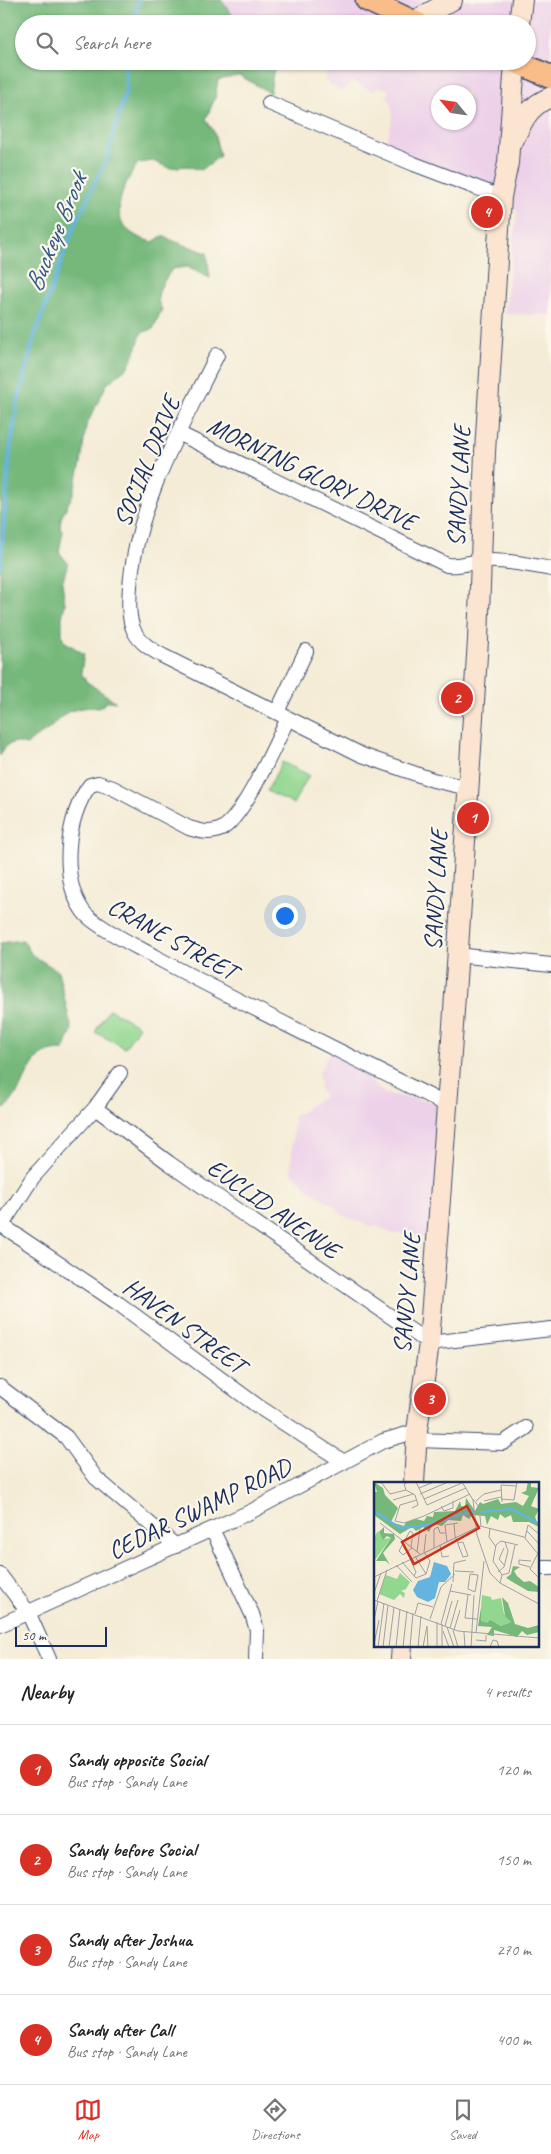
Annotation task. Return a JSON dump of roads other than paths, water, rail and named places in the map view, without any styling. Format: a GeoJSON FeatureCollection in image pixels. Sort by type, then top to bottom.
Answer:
{"type":"FeatureCollection","features":[{"type":"Feature","properties":{"kind":"main road"},"geometry":{"type":"LineString","coordinates":[[367,0],[399,15]]}},
{"type":"Feature","properties":{"kind":"main road"},"geometry":{"type":"LineString","coordinates":[[429,15],[452,0]]}},
{"type":"Feature","properties":{"kind":"main road"},"geometry":{"type":"LineString","coordinates":[[520,15],[522,0]]}},
{"type":"Feature","properties":{"kind":"main road","name":"SANDY LANE"},"geometry":{"type":"LineString","coordinates":[[414,1482],[417,1435],[429,1343],[447,1105],[478,640],[485,452],[501,196],[510,147],[514,70]]}},
{"type":"Feature","properties":{"kind":"main road"},"geometry":{"type":"LineString","coordinates":[[535,70],[551,77]]}},
{"type":"Feature","properties":{"kind":"main road"},"geometry":{"type":"LineString","coordinates":[[510,147],[528,112],[540,101],[551,97]]}},
{"type":"Feature","properties":{"kind":"main road"},"geometry":{"type":"LineString","coordinates":[[401,1659],[402,1646]]}},
{"type":"Feature","properties":{"kind":"street"},"geometry":{"type":"LineString","coordinates":[[269,102],[414,164],[501,196]]}},
{"type":"Feature","properties":{"kind":"street","name":"SOCIAL DRIVE"},"geometry":{"type":"LineString","coordinates":[[217,355],[152,494],[137,541],[129,599],[130,618],[135,633],[148,648],[362,755],[433,780],[468,788]]}},
{"type":"Feature","properties":{"kind":"street","name":"MORNING GLORY DRIVE"},"geometry":{"type":"LineString","coordinates":[[180,434],[447,565],[454,566],[480,561],[500,560],[551,568]]}},
{"type":"Feature","properties":{"kind":"street"},"geometry":{"type":"LineString","coordinates":[[283,715],[306,651]]}},
{"type":"Feature","properties":{"kind":"street","name":"CRANE STREET"},"geometry":{"type":"LineString","coordinates":[[283,715],[242,806],[232,821],[221,830],[201,832],[189,828],[114,788],[98,783],[90,785],[80,802],[72,827],[69,874],[73,894],[84,913],[121,938],[229,996],[447,1105]]}},
{"type":"Feature","properties":{"kind":"street"},"geometry":{"type":"LineString","coordinates":[[457,955],[551,965]]}},
{"type":"Feature","properties":{"kind":"street"},"geometry":{"type":"LineString","coordinates":[[1,1224],[33,1177],[95,1108],[120,1073]]}},
{"type":"Feature","properties":{"kind":"street","name":"EUCLID AVENUE"},"geometry":{"type":"LineString","coordinates":[[95,1108],[169,1163],[429,1343]]}},
{"type":"Feature","properties":{"kind":"street","name":"HAVEN STREET"},"geometry":{"type":"LineString","coordinates":[[1,1224],[119,1304],[259,1407],[344,1462]]}},
{"type":"Feature","properties":{"kind":"street"},"geometry":{"type":"LineString","coordinates":[[429,1343],[551,1330]]}},
{"type":"Feature","properties":{"kind":"street"},"geometry":{"type":"LineString","coordinates":[[0,1387],[66,1437],[96,1478],[176,1546]]}},
{"type":"Feature","properties":{"kind":"street","name":"CEDAR SWAMP ROAD"},"geometry":{"type":"LineString","coordinates":[[0,1626],[252,1511],[383,1441],[417,1435],[503,1443],[526,1428]]}},
{"type":"Feature","properties":{"kind":"street"},"geometry":{"type":"LineString","coordinates":[[212,1529],[252,1614],[257,1630],[256,1659]]}},
{"type":"Feature","properties":{"kind":"street"},"geometry":{"type":"LineString","coordinates":[[538,1568],[551,1568]]}},
{"type":"Feature","properties":{"kind":"street"},"geometry":{"type":"LineString","coordinates":[[0,1575],[28,1612],[49,1659]]}},
{"type":"Feature","properties":{"kind":"waterway","name":"Buckeye Brook"},"geometry":{"type":"LineString","coordinates":[[135,15],[139,0]]}},
{"type":"Feature","properties":{"kind":"waterway","name":"Buckeye Brook"},"geometry":{"type":"LineString","coordinates":[[0,566],[11,443],[17,405],[34,337],[74,226],[106,160],[126,90],[125,70]]}},
{"type":"Feature","properties":{"kind":"place","name":"Sandy after Call"},"geometry":{"type":"Point","coordinates":[487,212]}},
{"type":"Feature","properties":{"kind":"place","name":"Sandy before Social"},"geometry":{"type":"Point","coordinates":[457,698]}},
{"type":"Feature","properties":{"kind":"place","name":"Sandy opposite Social"},"geometry":{"type":"Point","coordinates":[473,818]}},
{"type":"Feature","properties":{"kind":"place","name":"Sandy after Joshua"},"geometry":{"type":"Point","coordinates":[430,1399]}}]}
